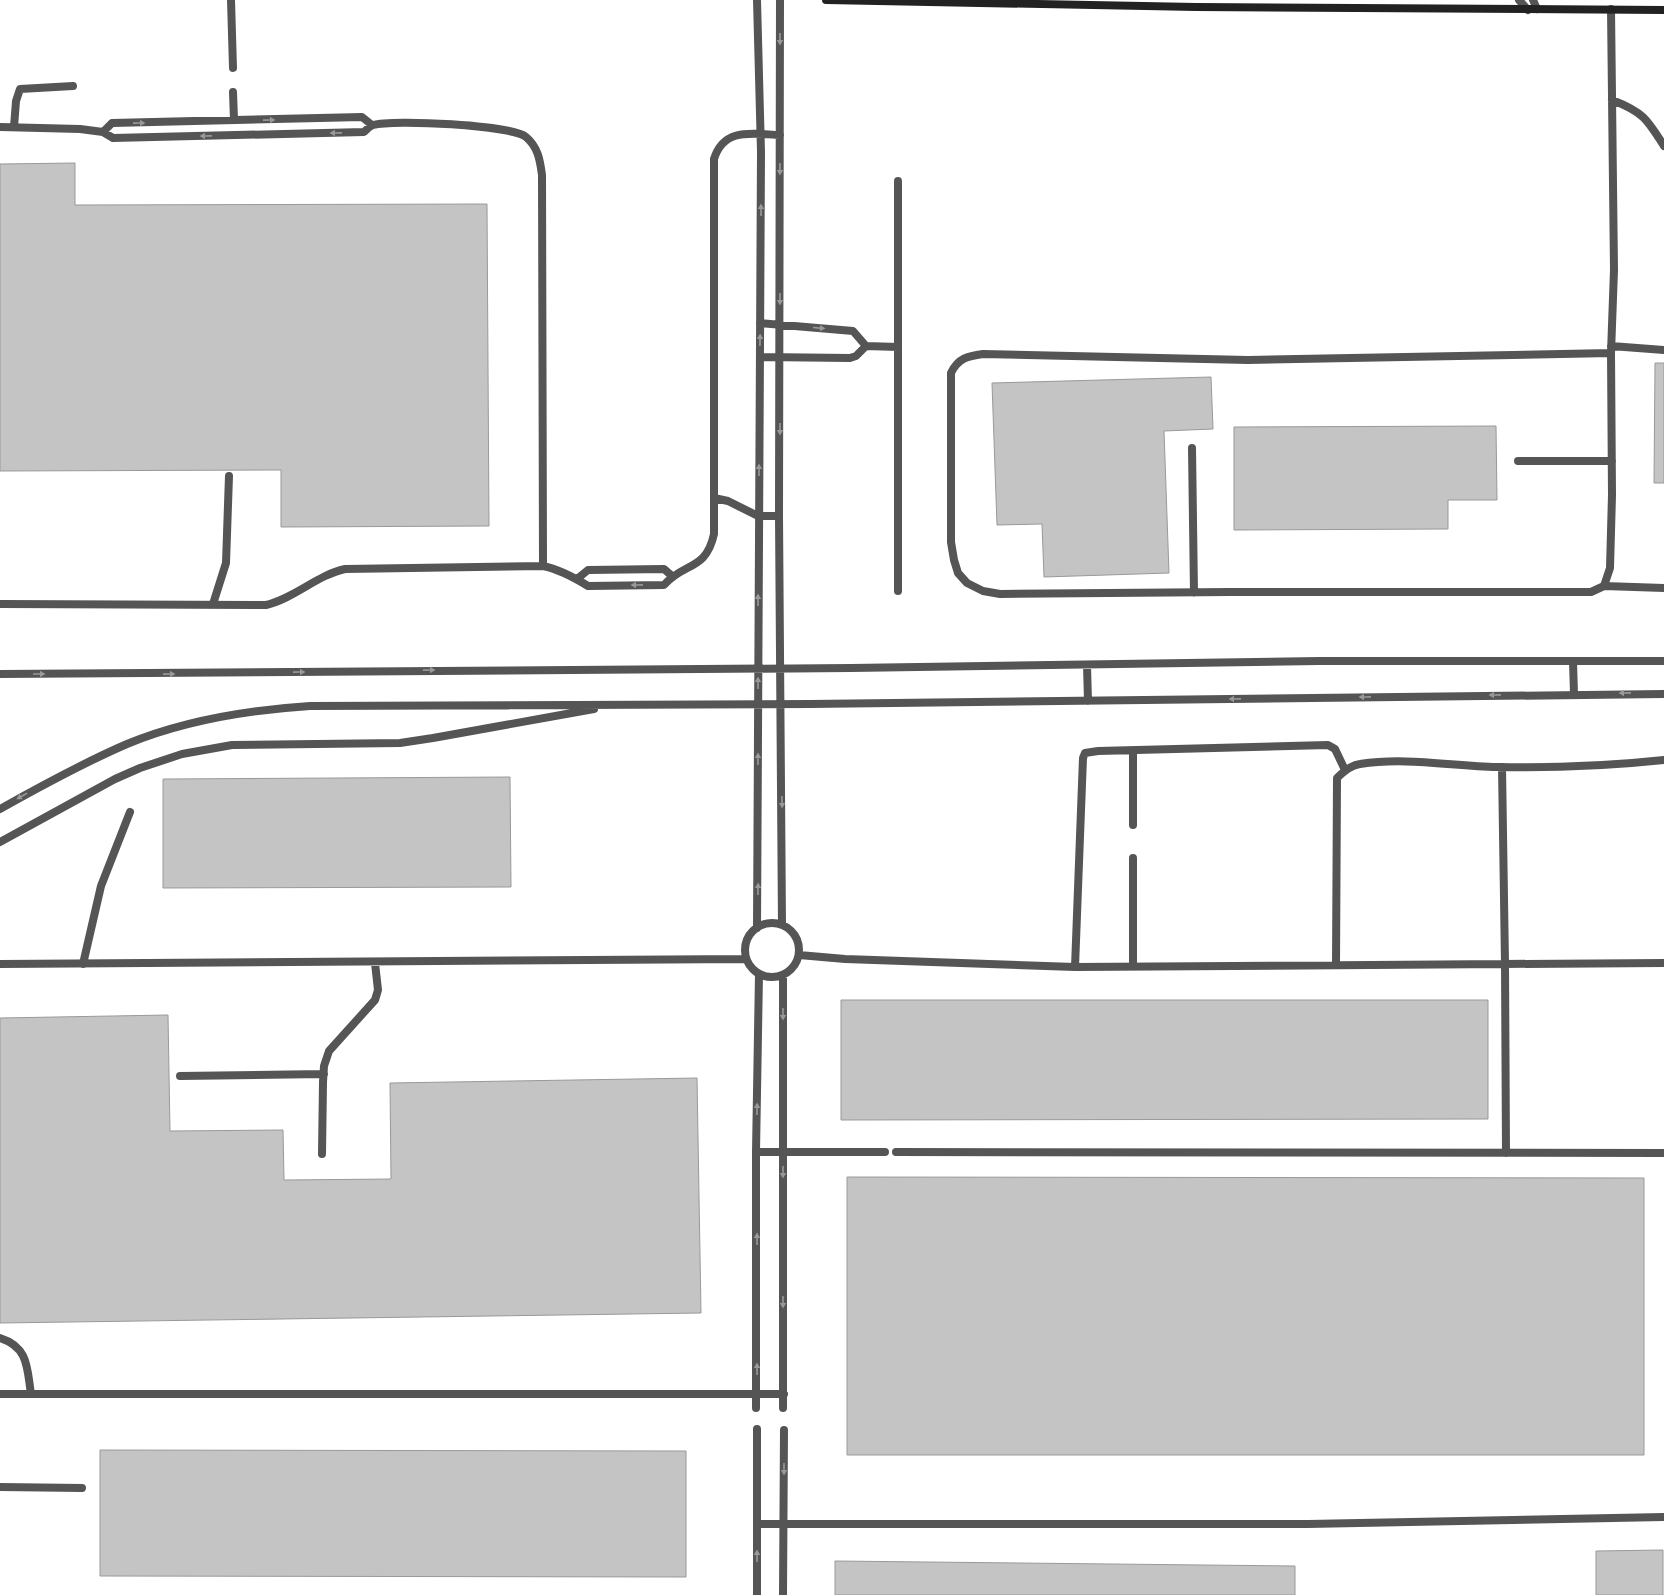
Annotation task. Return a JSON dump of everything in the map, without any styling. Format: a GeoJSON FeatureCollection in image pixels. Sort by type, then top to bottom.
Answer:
{"type":"FeatureCollection","features":[{"type":"Feature","properties":{"kind":"street"},"geometry":{"type":"LineString","coordinates":[[826,0],[1196,7],[1664,10]]}},
{"type":"Feature","properties":{"kind":"lane"},"geometry":{"type":"LineString","coordinates":[[231,0],[232,68]]}},
{"type":"Feature","properties":{"kind":"lane"},"geometry":{"type":"LineString","coordinates":[[757,0],[761,134],[757,928]]}},
{"type":"Feature","properties":{"kind":"lane"},"geometry":{"type":"LineString","coordinates":[[780,0],[779,516],[782,925]]}},
{"type":"Feature","properties":{"kind":"lane"},"geometry":{"type":"LineString","coordinates":[[1519,0],[1528,10]]}},
{"type":"Feature","properties":{"kind":"lane"},"geometry":{"type":"LineString","coordinates":[[1533,0],[1537,9]]}},
{"type":"Feature","properties":{"kind":"lane"},"geometry":{"type":"LineString","coordinates":[[1604,586],[1610,568],[1612,461],[1611,350],[1614,270],[1611,9]]}},
{"type":"Feature","properties":{"kind":"lane"},"geometry":{"type":"LineString","coordinates":[[14,127],[16,100],[20,89],[73,86]]}},
{"type":"Feature","properties":{"kind":"lane"},"geometry":{"type":"LineString","coordinates":[[233,92],[234,120]]}},
{"type":"Feature","properties":{"kind":"lane"},"geometry":{"type":"LineString","coordinates":[[1612,100],[1640,113],[1648,121],[1664,146]]}},
{"type":"Feature","properties":{"kind":"lane"},"geometry":{"type":"LineString","coordinates":[[103,132],[112,124],[234,120],[362,117],[372,125]]}},
{"type":"Feature","properties":{"kind":"lane"},"geometry":{"type":"LineString","coordinates":[[0,127],[80,129],[103,132],[113,138],[364,132],[372,125],[414,123],[483,127],[524,135],[534,146],[540,157],[542,175],[543,566]]}},
{"type":"Feature","properties":{"kind":"lane"},"geometry":{"type":"LineString","coordinates":[[0,604],[266,604],[278,602],[335,571],[346,569],[543,566],[550,567],[577,579],[588,586],[664,585],[672,576],[701,560],[711,549],[714,534],[714,159],[717,150],[723,142],[730,137],[739,134],[780,135]]}},
{"type":"Feature","properties":{"kind":"lane"},"geometry":{"type":"LineString","coordinates":[[898,181],[898,591]]}},
{"type":"Feature","properties":{"kind":"lane"},"geometry":{"type":"LineString","coordinates":[[760,323],[853,330],[866,346]]}},
{"type":"Feature","properties":{"kind":"lane"},"geometry":{"type":"LineString","coordinates":[[760,357],[850,358],[856,356],[866,346],[898,347]]}},
{"type":"Feature","properties":{"kind":"lane"},"geometry":{"type":"LineString","coordinates":[[1664,350],[1611,350],[1248,360],[983,354],[961,359],[955,365],[951,373],[951,542],[958,573],[967,583],[982,591],[1000,594],[1117,592],[1591,592],[1604,586],[1664,588]]}},
{"type":"Feature","properties":{"kind":"lane"},"geometry":{"type":"LineString","coordinates":[[1192,448],[1194,593]]}},
{"type":"Feature","properties":{"kind":"lane"},"geometry":{"type":"LineString","coordinates":[[1518,461],[1612,461]]}},
{"type":"Feature","properties":{"kind":"lane"},"geometry":{"type":"LineString","coordinates":[[213,604],[226,563],[229,476]]}},
{"type":"Feature","properties":{"kind":"lane"},"geometry":{"type":"LineString","coordinates":[[714,498],[728,501],[758,516],[779,516]]}},
{"type":"Feature","properties":{"kind":"lane"},"geometry":{"type":"LineString","coordinates":[[577,579],[588,570],[664,569],[672,576]]}},
{"type":"Feature","properties":{"kind":"lane"},"geometry":{"type":"LineString","coordinates":[[0,674],[1087,665],[1319,661],[1664,661]]}},
{"type":"Feature","properties":{"kind":"lane"},"geometry":{"type":"LineString","coordinates":[[1573,661],[1574,694]]}},
{"type":"Feature","properties":{"kind":"lane"},"geometry":{"type":"LineString","coordinates":[[1087,665],[1088,701]]}},
{"type":"Feature","properties":{"kind":"lane"},"geometry":{"type":"LineString","coordinates":[[0,809],[45,784],[128,744],[195,722],[240,713],[310,706],[1088,701],[1664,694]]}},
{"type":"Feature","properties":{"kind":"lane"},"geometry":{"type":"LineString","coordinates":[[0,842],[115,779],[140,768],[182,754],[232,746],[400,743],[608,705]]}},
{"type":"Feature","properties":{"kind":"lane"},"geometry":{"type":"LineString","coordinates":[[1075,966],[1083,758],[1086,753],[1328,745],[1335,749],[1345,770]]}},
{"type":"Feature","properties":{"kind":"lane"},"geometry":{"type":"LineString","coordinates":[[1133,751],[1133,825]]}},
{"type":"Feature","properties":{"kind":"lane"},"geometry":{"type":"LineString","coordinates":[[1336,965],[1337,778],[1345,770],[1358,764],[1406,761],[1502,767],[1630,764],[1664,760]]}},
{"type":"Feature","properties":{"kind":"lane"},"geometry":{"type":"LineString","coordinates":[[1502,767],[1506,1153]]}},
{"type":"Feature","properties":{"kind":"lane"},"geometry":{"type":"LineString","coordinates":[[83,964],[101,886],[130,812]]}},
{"type":"Feature","properties":{"kind":"lane"},"geometry":{"type":"LineString","coordinates":[[1133,858],[1133,966]]}},
{"type":"Feature","properties":{"kind":"lane"},"geometry":{"type":"LineString","coordinates":[[774,923],[782,925],[790,930],[796,937],[799,955],[796,963],[783,975],[774,978],[759,974],[750,967],[746,959],[746,942],[750,934],[757,928],[765,924],[774,923]]}},
{"type":"Feature","properties":{"kind":"lane"},"geometry":{"type":"LineString","coordinates":[[799,955],[845,959],[1075,966],[1664,963]]}},
{"type":"Feature","properties":{"kind":"lane"},"geometry":{"type":"LineString","coordinates":[[0,964],[375,963],[746,959]]}},
{"type":"Feature","properties":{"kind":"lane"},"geometry":{"type":"LineString","coordinates":[[322,1154],[324,1074],[329,1051],[375,1000],[378,990],[375,963]]}},
{"type":"Feature","properties":{"kind":"lane"},"geometry":{"type":"LineString","coordinates":[[756,1408],[756,1152],[759,974]]}},
{"type":"Feature","properties":{"kind":"lane"},"geometry":{"type":"LineString","coordinates":[[783,975],[784,1408]]}},
{"type":"Feature","properties":{"kind":"lane"},"geometry":{"type":"LineString","coordinates":[[180,1076],[324,1074]]}},
{"type":"Feature","properties":{"kind":"lane"},"geometry":{"type":"LineString","coordinates":[[756,1152],[885,1152]]}},
{"type":"Feature","properties":{"kind":"lane"},"geometry":{"type":"LineString","coordinates":[[896,1152],[1664,1153]]}},
{"type":"Feature","properties":{"kind":"lane"},"geometry":{"type":"LineString","coordinates":[[0,1338],[12,1342],[22,1353],[26,1362],[31,1394]]}},
{"type":"Feature","properties":{"kind":"lane"},"geometry":{"type":"LineString","coordinates":[[0,1394],[784,1394]]}},
{"type":"Feature","properties":{"kind":"lane"},"geometry":{"type":"LineString","coordinates":[[757,1429],[757,1595]]}},
{"type":"Feature","properties":{"kind":"lane"},"geometry":{"type":"LineString","coordinates":[[783,1595],[784,1430]]}},
{"type":"Feature","properties":{"kind":"lane"},"geometry":{"type":"LineString","coordinates":[[0,1487],[82,1488]]}},
{"type":"Feature","properties":{"kind":"lane"},"geometry":{"type":"LineString","coordinates":[[757,1524],[1308,1524],[1664,1517]]}},
{"type":"Feature","properties":{"kind":"building"},"geometry":{"type":"Polygon","coordinates":[[[75,163],[75,205],[487,204],[489,526],[281,527],[281,470],[0,471],[0,164],[75,163]]]}},
{"type":"Feature","properties":{"kind":"building"},"geometry":{"type":"Polygon","coordinates":[[[1655,363],[1664,363],[1664,483],[1654,483],[1655,363]]]}},
{"type":"Feature","properties":{"kind":"building"},"geometry":{"type":"Polygon","coordinates":[[[1211,377],[1213,429],[1164,431],[1169,573],[1044,577],[1042,524],[997,525],[992,383],[1211,377]]]}},
{"type":"Feature","properties":{"kind":"building"},"geometry":{"type":"Polygon","coordinates":[[[1496,426],[1497,500],[1448,500],[1448,529],[1234,530],[1234,427],[1496,426]]]}},
{"type":"Feature","properties":{"kind":"building"},"geometry":{"type":"Polygon","coordinates":[[[510,777],[511,887],[163,888],[163,779],[510,777]]]}},
{"type":"Feature","properties":{"kind":"building"},"geometry":{"type":"Polygon","coordinates":[[[841,1000],[1488,1000],[1488,1119],[841,1120],[841,1000]]]}},
{"type":"Feature","properties":{"kind":"building"},"geometry":{"type":"Polygon","coordinates":[[[168,1015],[170,1131],[283,1130],[284,1180],[391,1179],[390,1083],[697,1078],[701,1313],[0,1323],[0,1018],[168,1015]]]}},
{"type":"Feature","properties":{"kind":"building"},"geometry":{"type":"Polygon","coordinates":[[[847,1177],[1644,1178],[1644,1455],[847,1455],[847,1177]]]}},
{"type":"Feature","properties":{"kind":"building"},"geometry":{"type":"Polygon","coordinates":[[[100,1450],[686,1451],[686,1577],[100,1576],[100,1450]]]}},
{"type":"Feature","properties":{"kind":"building"},"geometry":{"type":"Polygon","coordinates":[[[1663,1550],[1663,1595],[1596,1595],[1596,1551],[1663,1550]]]}},
{"type":"Feature","properties":{"kind":"building"},"geometry":{"type":"Polygon","coordinates":[[[835,1561],[1295,1566],[1295,1595],[835,1595],[835,1561]]]}}]}
